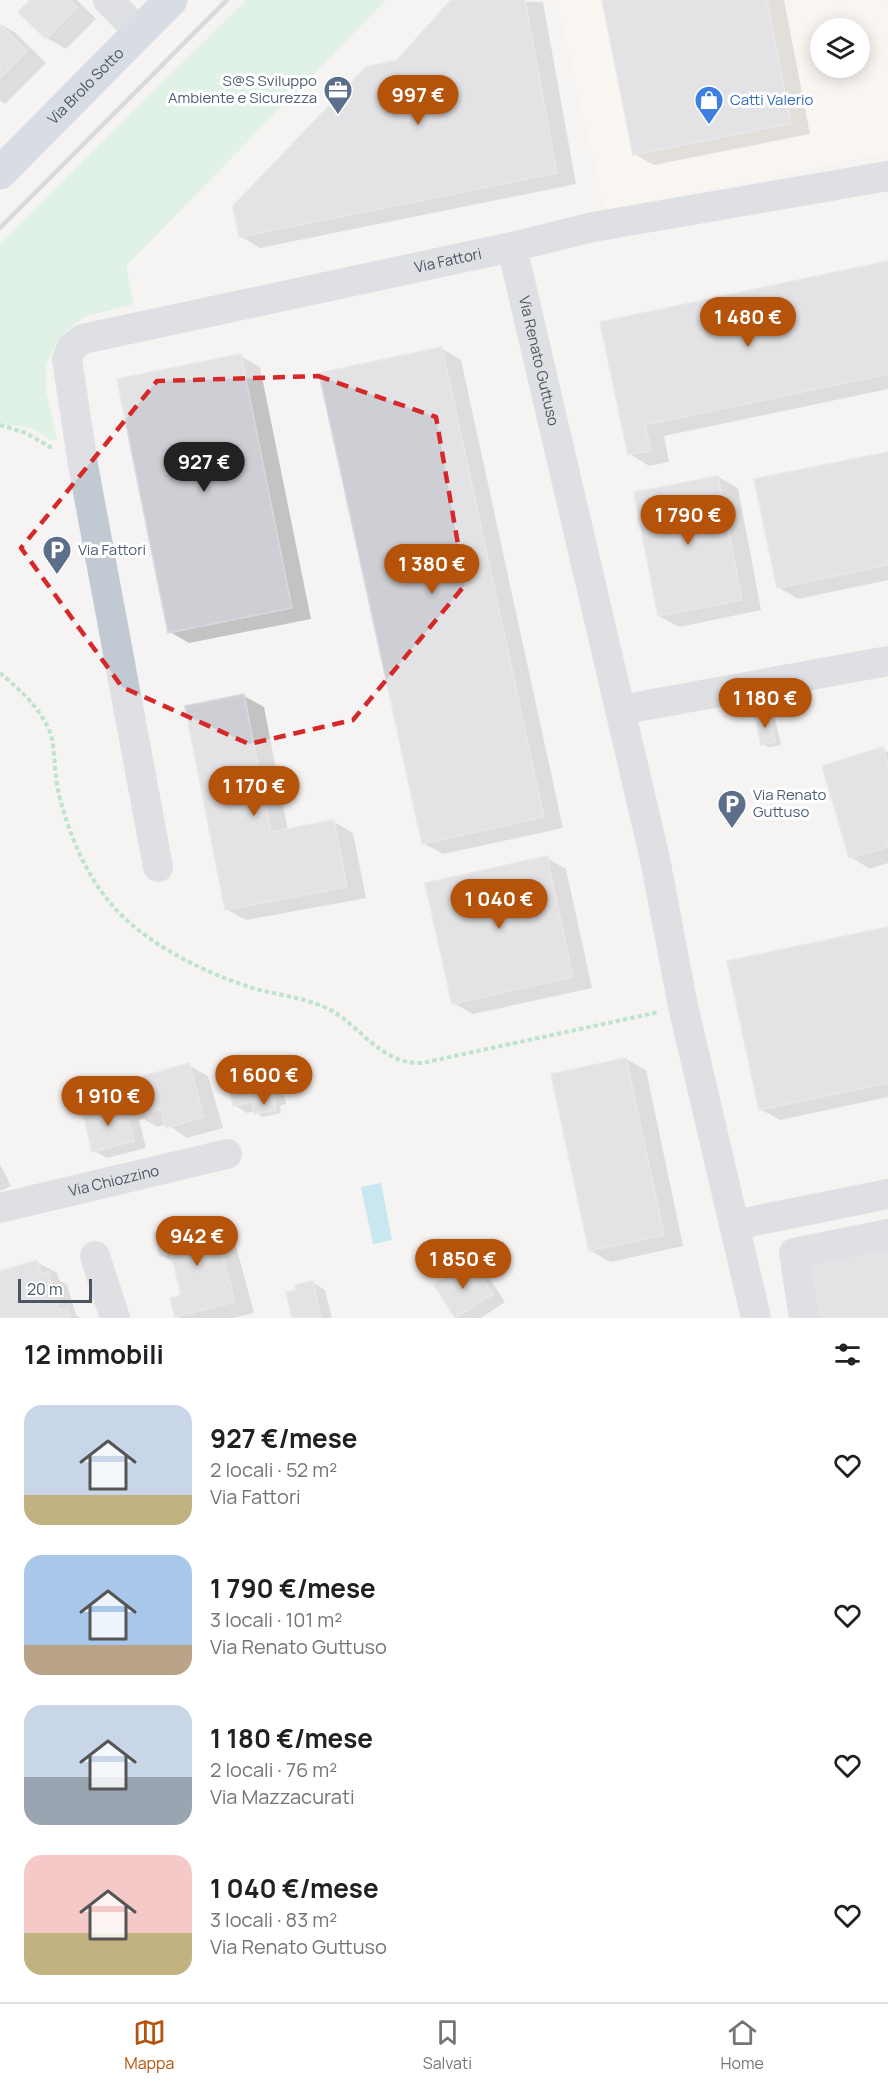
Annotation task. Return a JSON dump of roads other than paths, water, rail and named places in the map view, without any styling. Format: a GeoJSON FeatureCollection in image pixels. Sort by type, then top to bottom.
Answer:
{"type":"FeatureCollection","features":[{"type":"Feature","properties":{"kind":"main road","name":"Via Brolo Sotto"},"geometry":{"type":"LineString","coordinates":[[4,161],[171,0]]}},
{"type":"Feature","properties":{"kind":"street"},"geometry":{"type":"LineString","coordinates":[[108,0],[139,32]]}},
{"type":"Feature","properties":{"kind":"street","name":"Via Fattori"},"geometry":{"type":"LineString","coordinates":[[158,867],[80,443],[67,359],[72,347],[83,339],[512,248],[593,226],[888,176]]}},
{"type":"Feature","properties":{"kind":"street","name":"Via Renato Guttuso"},"geometry":{"type":"LineString","coordinates":[[512,248],[663,895],[683,1006],[756,1318]]}},
{"type":"Feature","properties":{"kind":"street"},"geometry":{"type":"LineString","coordinates":[[620,710],[888,661]]}},
{"type":"Feature","properties":{"kind":"street","name":"Via Chiozzino"},"geometry":{"type":"LineString","coordinates":[[0,1208],[227,1154]]}},
{"type":"Feature","properties":{"kind":"street"},"geometry":{"type":"LineString","coordinates":[[734,1226],[888,1194]]}},
{"type":"Feature","properties":{"kind":"street"},"geometry":{"type":"LineString","coordinates":[[804,1318],[794,1253],[888,1234]]}},
{"type":"Feature","properties":{"kind":"street"},"geometry":{"type":"LineString","coordinates":[[95,1256],[115,1318]]}},
{"type":"Feature","properties":{"kind":"water"},"geometry":{"type":"Polygon","coordinates":[[[381,1183],[392,1240],[373,1244],[361,1187],[381,1183]]]}},
{"type":"Feature","properties":{"kind":"railway"},"geometry":{"type":"LineString","coordinates":[[0,228],[227,0]]}},
{"type":"Feature","properties":{"kind":"place","name":"S@S Sviluppo Ambiente e Sicurezza"},"geometry":{"type":"Point","coordinates":[338,116]}},
{"type":"Feature","properties":{"kind":"place","name":"Catti Valerio"},"geometry":{"type":"Point","coordinates":[709,126]}},
{"type":"Feature","properties":{"kind":"place","name":"Via Fattori"},"geometry":{"type":"Point","coordinates":[57,576]}},
{"type":"Feature","properties":{"kind":"place","name":"Via Renato Guttuso"},"geometry":{"type":"Point","coordinates":[732,830]}}]}
